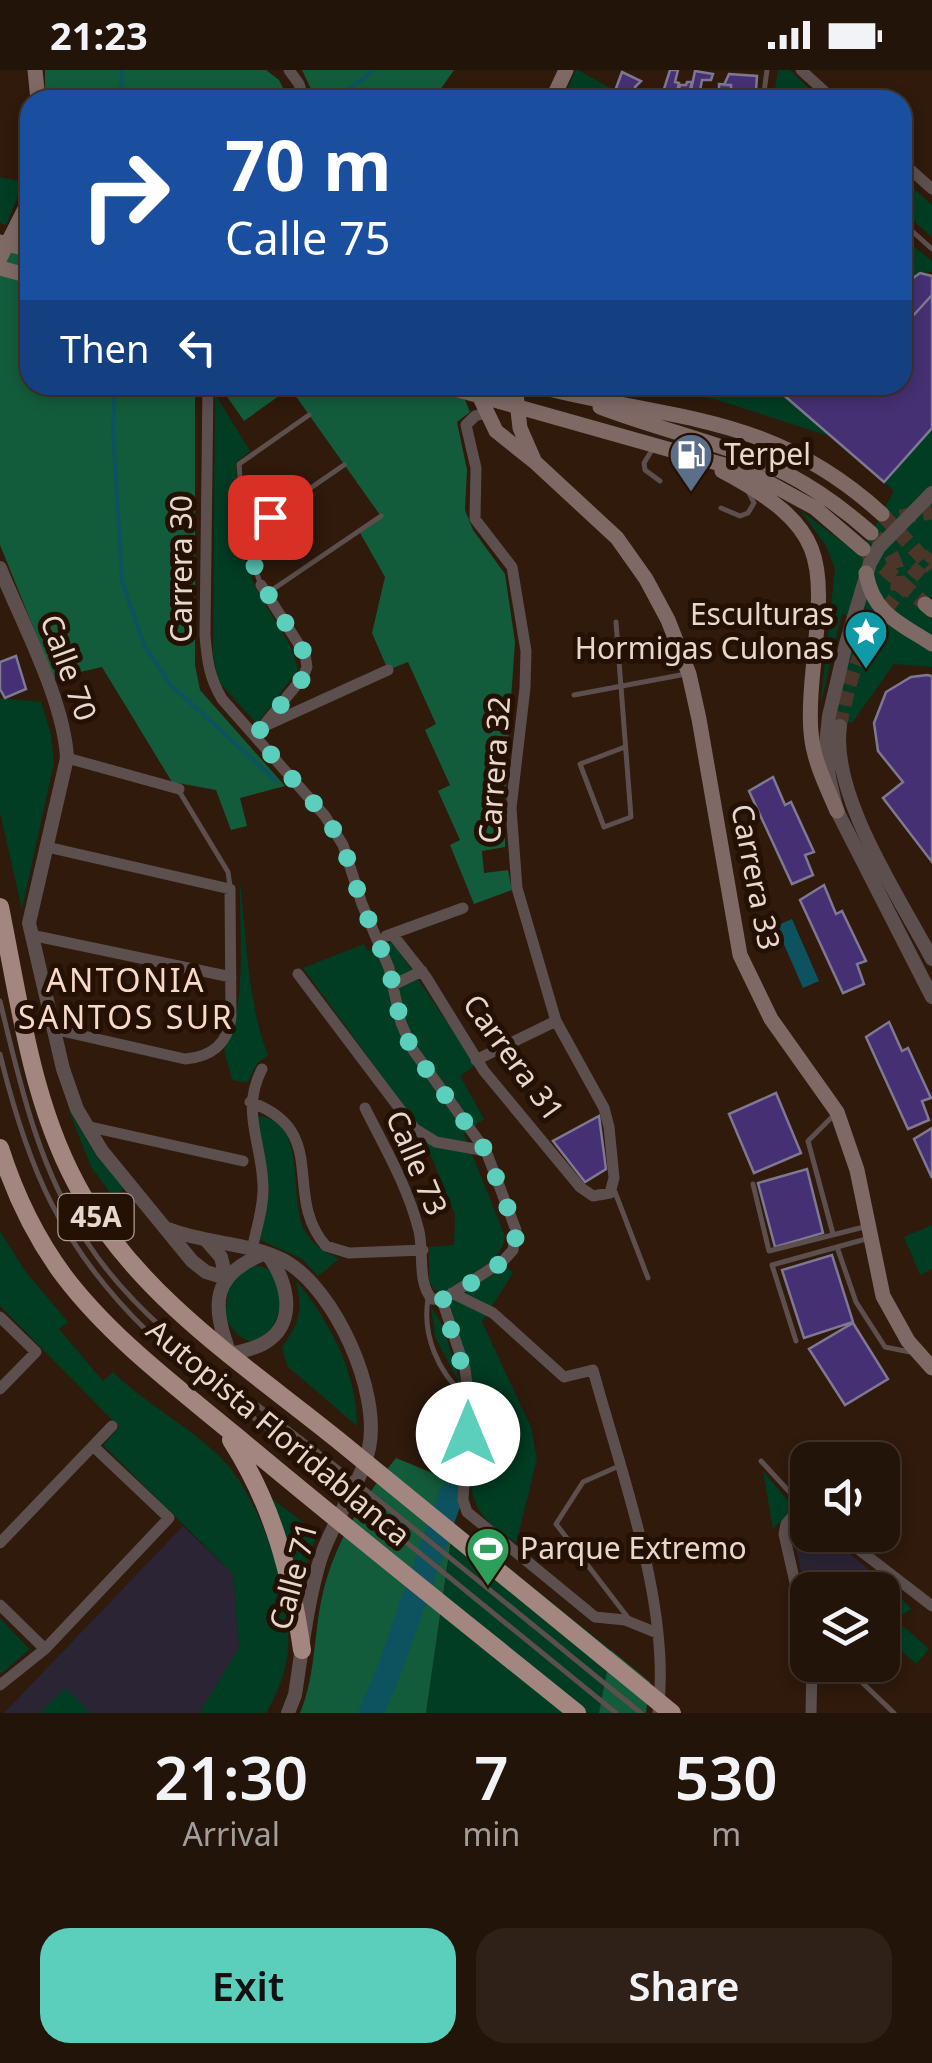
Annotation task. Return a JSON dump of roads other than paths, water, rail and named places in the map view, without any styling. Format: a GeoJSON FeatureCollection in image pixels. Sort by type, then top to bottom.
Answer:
{"type":"FeatureCollection","features":[{"type":"Feature","properties":{"kind":"highway","name":"Autopista Floridablanca"},"geometry":{"type":"LineString","coordinates":[[0,907],[43,1102],[76,1184],[96,1218],[136,1267],[180,1313],[672,1713]]}},
{"type":"Feature","properties":{"kind":"highway","name":"Autopista Floridablanca"},"geometry":{"type":"LineString","coordinates":[[0,1148],[32,1228],[67,1280],[130,1347],[577,1713]]}},
{"type":"Feature","properties":{"kind":"highway"},"geometry":{"type":"LineString","coordinates":[[220,1423],[271,1514],[290,1576],[302,1650]]}},
{"type":"Feature","properties":{"kind":"main road"},"geometry":{"type":"LineString","coordinates":[[0,258],[20,219]]}},
{"type":"Feature","properties":{"kind":"main road","name":"Carrera 33"},"geometry":{"type":"LineString","coordinates":[[478,395],[501,437],[602,522],[657,597],[685,675],[740,955],[771,1018],[837,1112],[854,1159],[883,1296],[918,1353],[932,1368]]}},
{"type":"Feature","properties":{"kind":"main road"},"geometry":{"type":"LineString","coordinates":[[479,395],[692,455],[773,483],[815,508],[863,549]]}},
{"type":"Feature","properties":{"kind":"main road","name":"Carrera 33"},"geometry":{"type":"LineString","coordinates":[[516,395],[522,436],[536,463]]}},
{"type":"Feature","properties":{"kind":"main road"},"geometry":{"type":"LineString","coordinates":[[570,395],[775,468],[837,504],[871,534]]}},
{"type":"Feature","properties":{"kind":"main road"},"geometry":{"type":"LineString","coordinates":[[574,395],[695,418],[764,439],[815,462],[882,514]]}},
{"type":"Feature","properties":{"kind":"main road"},"geometry":{"type":"LineString","coordinates":[[487,416],[501,423],[517,409]]}},
{"type":"Feature","properties":{"kind":"main road"},"geometry":{"type":"LineString","coordinates":[[692,455],[780,505],[801,528],[814,551],[820,600],[811,732],[818,768],[838,811]]}},
{"type":"Feature","properties":{"kind":"main road"},"geometry":{"type":"LineString","coordinates":[[866,573],[871,595],[880,609],[932,644]]}},
{"type":"Feature","properties":{"kind":"street"},"geometry":{"type":"LineString","coordinates":[[801,70],[823,90]]}},
{"type":"Feature","properties":{"kind":"street"},"geometry":{"type":"LineString","coordinates":[[912,171],[932,189]]}},
{"type":"Feature","properties":{"kind":"street","name":"Carrera 30"},"geometry":{"type":"LineString","coordinates":[[208,395],[207,664],[222,699],[259,732],[338,836],[378,940],[412,1050],[486,1151],[514,1223],[513,1250],[503,1261],[447,1296]]}},
{"type":"Feature","properties":{"kind":"street","name":"Carrera 32"},"geometry":{"type":"LineString","coordinates":[[487,416],[469,420],[465,428],[476,468],[474,508],[480,528],[512,567],[526,651],[512,789],[513,858],[521,904],[556,1021],[604,1108],[609,1127],[609,1192]]}},
{"type":"Feature","properties":{"kind":"street"},"geometry":{"type":"LineString","coordinates":[[932,493],[878,548],[866,573],[827,731],[829,777],[838,811],[932,997]]}},
{"type":"Feature","properties":{"kind":"street","name":"Calle 70"},"geometry":{"type":"LineString","coordinates":[[0,568],[48,685],[64,730],[68,758],[30,916],[31,936],[68,1084],[86,1126],[106,1156],[198,1267],[226,1278]]}},
{"type":"Feature","properties":{"kind":"street","name":"Carrera 30"},"geometry":{"type":"LineString","coordinates":[[259,732],[308,667],[305,654],[264,589]]}},
{"type":"Feature","properties":{"kind":"street"},"geometry":{"type":"LineString","coordinates":[[259,732],[388,670]]}},
{"type":"Feature","properties":{"kind":"street"},"geometry":{"type":"LineString","coordinates":[[840,726],[840,768],[849,799],[932,959]]}},
{"type":"Feature","properties":{"kind":"street"},"geometry":{"type":"LineString","coordinates":[[68,758],[178,789]]}},
{"type":"Feature","properties":{"kind":"street"},"geometry":{"type":"LineString","coordinates":[[46,847],[230,889],[227,1036],[210,1052],[185,1058],[54,1030]]}},
{"type":"Feature","properties":{"kind":"street"},"geometry":{"type":"LineString","coordinates":[[378,940],[463,908]]}},
{"type":"Feature","properties":{"kind":"street","name":"Carrera 31"},"geometry":{"type":"LineString","coordinates":[[392,934],[422,971],[476,1060],[580,1188],[593,1196],[609,1192]]}},
{"type":"Feature","properties":{"kind":"street"},"geometry":{"type":"LineString","coordinates":[[31,936],[231,978]]}},
{"type":"Feature","properties":{"kind":"street"},"geometry":{"type":"LineString","coordinates":[[393,985],[422,971]]}},
{"type":"Feature","properties":{"kind":"street"},"geometry":{"type":"LineString","coordinates":[[298,974],[420,1134],[436,1142],[486,1151]]}},
{"type":"Feature","properties":{"kind":"street"},"geometry":{"type":"LineString","coordinates":[[476,1060],[556,1021]]}},
{"type":"Feature","properties":{"kind":"street"},"geometry":{"type":"LineString","coordinates":[[259,1251],[226,1278],[218,1297],[218,1316],[230,1354],[270,1339],[284,1319],[285,1290],[259,1251],[263,1185],[250,1102],[262,1069]]}},
{"type":"Feature","properties":{"kind":"street"},"geometry":{"type":"LineString","coordinates":[[250,1102],[270,1110],[290,1126],[301,1155],[306,1212],[326,1246],[348,1253],[423,1250]]}},
{"type":"Feature","properties":{"kind":"street","name":"Calle 73"},"geometry":{"type":"LineString","coordinates":[[365,1108],[408,1196],[423,1250],[423,1282],[428,1296]]}},
{"type":"Feature","properties":{"kind":"street"},"geometry":{"type":"LineString","coordinates":[[86,1126],[243,1162]]}},
{"type":"Feature","properties":{"kind":"street"},"geometry":{"type":"LineString","coordinates":[[167,1228],[259,1251]]}},
{"type":"Feature","properties":{"kind":"street"},"geometry":{"type":"LineString","coordinates":[[206,1240],[221,1257],[226,1278]]}},
{"type":"Feature","properties":{"kind":"street","name":"Calle 71"},"geometry":{"type":"LineString","coordinates":[[259,1251],[299,1271],[323,1299],[357,1361],[371,1418],[368,1451],[320,1562],[288,1713]]}},
{"type":"Feature","properties":{"kind":"street"},"geometry":{"type":"LineString","coordinates":[[428,1296],[447,1296],[493,1313],[564,1377],[593,1370],[651,1584],[662,1674],[658,1713]]}},
{"type":"Feature","properties":{"kind":"street"},"geometry":{"type":"LineString","coordinates":[[447,1296],[469,1400],[464,1500],[473,1518],[595,1617],[630,1622],[657,1632]]}},
{"type":"Feature","properties":{"kind":"street"},"geometry":{"type":"LineString","coordinates":[[0,1317],[36,1352],[0,1389]]}},
{"type":"Feature","properties":{"kind":"street"},"geometry":{"type":"LineString","coordinates":[[0,1543],[112,1426]]}},
{"type":"Feature","properties":{"kind":"street"},"geometry":{"type":"LineString","coordinates":[[0,1685],[45,1649],[169,1518],[94,1446]]}},
{"type":"Feature","properties":{"kind":"street"},"geometry":{"type":"LineString","coordinates":[[790,1522],[784,1534],[793,1572]]}},
{"type":"Feature","properties":{"kind":"street"},"geometry":{"type":"LineString","coordinates":[[862,1552],[932,1606]]}},
{"type":"Feature","properties":{"kind":"street"},"geometry":{"type":"LineString","coordinates":[[0,1605],[45,1649]]}},
{"type":"Feature","properties":{"kind":"street"},"geometry":{"type":"LineString","coordinates":[[811,1713],[812,1682]]}},
{"type":"Feature","properties":{"kind":"lane"},"geometry":{"type":"LineString","coordinates":[[912,231],[932,249]]}},
{"type":"Feature","properties":{"kind":"lane","name":"Carrera 30"},"geometry":{"type":"LineString","coordinates":[[264,589],[244,534],[239,464],[309,415]]}},
{"type":"Feature","properties":{"kind":"lane"},"geometry":{"type":"LineString","coordinates":[[657,445],[644,463],[648,476],[660,482]]}},
{"type":"Feature","properties":{"kind":"lane"},"geometry":{"type":"LineString","coordinates":[[244,534],[344,464]]}},
{"type":"Feature","properties":{"kind":"lane"},"geometry":{"type":"LineString","coordinates":[[721,508],[740,516],[752,510],[752,497],[731,476]]}},
{"type":"Feature","properties":{"kind":"lane"},"geometry":{"type":"LineString","coordinates":[[264,589],[380,516]]}},
{"type":"Feature","properties":{"kind":"lane"},"geometry":{"type":"LineString","coordinates":[[616,622],[626,747],[631,817],[604,827],[580,764],[626,747]]}},
{"type":"Feature","properties":{"kind":"lane"},"geometry":{"type":"LineString","coordinates":[[574,695],[685,675]]}},
{"type":"Feature","properties":{"kind":"lane"},"geometry":{"type":"LineString","coordinates":[[178,789],[228,872],[230,889]]}},
{"type":"Feature","properties":{"kind":"lane"},"geometry":{"type":"LineString","coordinates":[[0,1001],[36,1141],[63,1202],[108,1273],[224,1379],[641,1713]]}},
{"type":"Feature","properties":{"kind":"lane"},"geometry":{"type":"LineString","coordinates":[[0,1054],[24,1142],[46,1197],[94,1274],[147,1331],[616,1713]]}},
{"type":"Feature","properties":{"kind":"lane"},"geometry":{"type":"LineString","coordinates":[[834,1235],[808,1141],[837,1112]]}},
{"type":"Feature","properties":{"kind":"lane"},"geometry":{"type":"LineString","coordinates":[[753,1184],[769,1252],[834,1235],[868,1232]]}},
{"type":"Feature","properties":{"kind":"lane"},"geometry":{"type":"LineString","coordinates":[[609,1192],[648,1278]]}},
{"type":"Feature","properties":{"kind":"lane"},"geometry":{"type":"LineString","coordinates":[[796,1341],[772,1265],[837,1247],[868,1232]]}},
{"type":"Feature","properties":{"kind":"lane"},"geometry":{"type":"LineString","coordinates":[[837,1247],[856,1302],[886,1347],[918,1353]]}},
{"type":"Feature","properties":{"kind":"lane"},"geometry":{"type":"LineString","coordinates":[[428,1296],[425,1315],[433,1350],[449,1380],[469,1400]]}},
{"type":"Feature","properties":{"kind":"lane"},"geometry":{"type":"LineString","coordinates":[[761,1461],[790,1492]]}},
{"type":"Feature","properties":{"kind":"lane"},"geometry":{"type":"LineString","coordinates":[[619,1466],[583,1482],[556,1524],[630,1622]]}},
{"type":"Feature","properties":{"kind":"lane"},"geometry":{"type":"LineString","coordinates":[[862,1682],[894,1713]]}},
{"type":"Feature","properties":{"kind":"water"},"geometry":{"type":"Polygon","coordinates":[[[792,919],[819,981],[803,988],[776,926],[792,919]]]}},
{"type":"Feature","properties":{"kind":"waterway"},"geometry":{"type":"LineString","coordinates":[[121,90],[122,70]]}},
{"type":"Feature","properties":{"kind":"waterway"},"geometry":{"type":"LineString","coordinates":[[347,90],[374,70]]}},
{"type":"Feature","properties":{"kind":"waterway"},"geometry":{"type":"LineString","coordinates":[[115,395],[122,581],[144,645],[170,684],[276,781]]}},
{"type":"Feature","properties":{"kind":"waterway"},"geometry":{"type":"LineString","coordinates":[[371,1713],[451,1495]]}},
{"type":"Feature","properties":{"kind":"tunnel"},"geometry":{"type":"LineString","coordinates":[[900,517],[932,512]]}},
{"type":"Feature","properties":{"kind":"tunnel"},"geometry":{"type":"LineString","coordinates":[[882,514],[932,568]]}},
{"type":"Feature","properties":{"kind":"tunnel"},"geometry":{"type":"LineString","coordinates":[[876,537],[895,563],[897,595]]}},
{"type":"Feature","properties":{"kind":"tunnel"},"geometry":{"type":"LineString","coordinates":[[866,552],[925,604]]}},
{"type":"Feature","properties":{"kind":"tunnel"},"geometry":{"type":"LineString","coordinates":[[840,726],[854,672],[871,632],[932,554]]}},
{"type":"Feature","properties":{"kind":"place","name":"Terpel"},"geometry":{"type":"Point","coordinates":[691,493]}},
{"type":"Feature","properties":{"kind":"place","name":"Esculturas Hormigas Culonas"},"geometry":{"type":"Point","coordinates":[866,670]}},
{"type":"Feature","properties":{"kind":"place","name":"Parque Extremo"},"geometry":{"type":"Point","coordinates":[488,1587]}},
{"type":"Feature","properties":{"kind":"district","name":"ANTONIA SANTOS SUR"},"geometry":{"type":"Point","coordinates":[126,1000]}}]}
